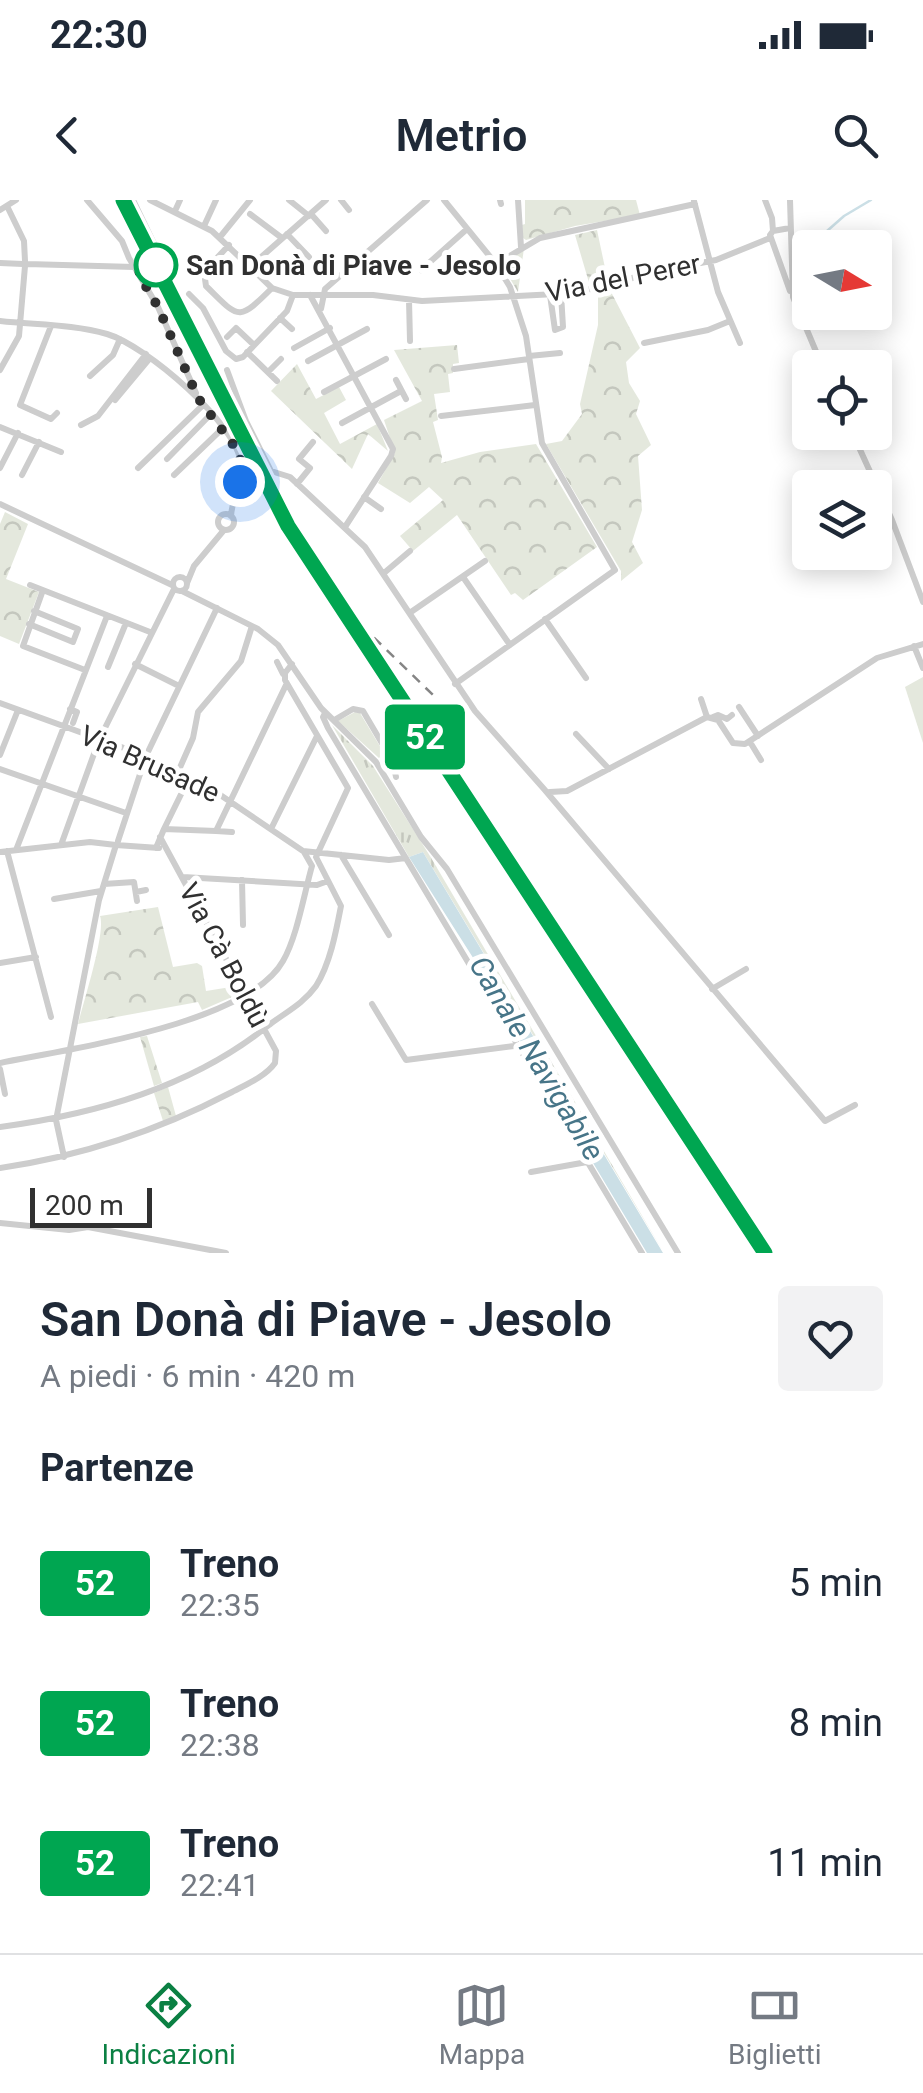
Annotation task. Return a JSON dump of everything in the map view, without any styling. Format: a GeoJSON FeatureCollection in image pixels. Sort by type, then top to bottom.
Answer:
{"type":"FeatureCollection","features":[{"type":"Feature","properties":{"kind":"street"},"geometry":{"type":"LineString","coordinates":[[0,370],[18,340],[21,324],[24,241],[3,208],[16,200]]}},
{"type":"Feature","properties":{"kind":"street"},"geometry":{"type":"LineString","coordinates":[[87,200],[120,236],[158,307],[198,398]]}},
{"type":"Feature","properties":{"kind":"street"},"geometry":{"type":"LineString","coordinates":[[133,200],[160,256],[165,258]]}},
{"type":"Feature","properties":{"kind":"street","name":"Via del Perer"},"geometry":{"type":"LineString","coordinates":[[150,200],[204,226],[230,245],[272,288],[293,295],[409,300],[583,292],[659,270],[710,262],[777,232]]}},
{"type":"Feature","properties":{"kind":"street"},"geometry":{"type":"LineString","coordinates":[[175,211],[180,200]]}},
{"type":"Feature","properties":{"kind":"street"},"geometry":{"type":"LineString","coordinates":[[204,226],[216,200]]}},
{"type":"Feature","properties":{"kind":"street"},"geometry":{"type":"LineString","coordinates":[[220,237],[250,200]]}},
{"type":"Feature","properties":{"kind":"street"},"geometry":{"type":"LineString","coordinates":[[250,266],[326,200]]}},
{"type":"Feature","properties":{"kind":"street"},"geometry":{"type":"LineString","coordinates":[[341,200],[350,210]]}},
{"type":"Feature","properties":{"kind":"street"},"geometry":{"type":"LineString","coordinates":[[321,310],[325,289],[427,200]]}},
{"type":"Feature","properties":{"kind":"street"},"geometry":{"type":"LineString","coordinates":[[444,200],[496,264],[513,296],[522,321],[542,443],[614,570],[455,684]]}},
{"type":"Feature","properties":{"kind":"street"},"geometry":{"type":"LineString","coordinates":[[518,200],[521,246]]}},
{"type":"Feature","properties":{"kind":"street"},"geometry":{"type":"LineString","coordinates":[[765,200],[792,288]]}},
{"type":"Feature","properties":{"kind":"street"},"geometry":{"type":"LineString","coordinates":[[790,200],[777,232],[792,293]]}},
{"type":"Feature","properties":{"kind":"street"},"geometry":{"type":"LineString","coordinates":[[295,202],[326,231]]}},
{"type":"Feature","properties":{"kind":"street"},"geometry":{"type":"LineString","coordinates":[[496,264],[521,246],[555,234],[694,202],[710,262],[740,343]]}},
{"type":"Feature","properties":{"kind":"street"},"geometry":{"type":"LineString","coordinates":[[250,214],[309,257]]}},
{"type":"Feature","properties":{"kind":"street"},"geometry":{"type":"LineString","coordinates":[[421,270],[466,229]]}},
{"type":"Feature","properties":{"kind":"street"},"geometry":{"type":"LineString","coordinates":[[230,245],[204,272],[206,286],[232,312],[239,314],[248,311],[272,288]]}},
{"type":"Feature","properties":{"kind":"street"},"geometry":{"type":"LineString","coordinates":[[0,263],[134,266]]}},
{"type":"Feature","properties":{"kind":"street"},"geometry":{"type":"LineString","coordinates":[[188,294],[203,308],[229,356],[239,358],[289,308],[293,295]]}},
{"type":"Feature","properties":{"kind":"street"},"geometry":{"type":"LineString","coordinates":[[550,294],[554,330],[563,327],[561,294]]}},
{"type":"Feature","properties":{"kind":"street"},"geometry":{"type":"LineString","coordinates":[[310,295],[372,406],[392,452],[345,527]]}},
{"type":"Feature","properties":{"kind":"street"},"geometry":{"type":"LineString","coordinates":[[409,300],[410,341]]}},
{"type":"Feature","properties":{"kind":"street"},"geometry":{"type":"LineString","coordinates":[[280,318],[292,329]]}},
{"type":"Feature","properties":{"kind":"street"},"geometry":{"type":"LineString","coordinates":[[0,321],[102,333],[120,339],[148,356],[198,398],[222,428],[241,463],[240,482],[228,516],[233,526],[221,529],[179,584],[150,632],[99,740],[62,845]]}},
{"type":"Feature","properties":{"kind":"street"},"geometry":{"type":"LineString","coordinates":[[644,342],[708,330],[730,321]]}},
{"type":"Feature","properties":{"kind":"street"},"geometry":{"type":"LineString","coordinates":[[50,326],[20,405],[51,419],[57,413]]}},
{"type":"Feature","properties":{"kind":"street"},"geometry":{"type":"LineString","coordinates":[[227,337],[236,328],[254,345]]}},
{"type":"Feature","properties":{"kind":"street"},"geometry":{"type":"LineString","coordinates":[[294,348],[330,328]]}},
{"type":"Feature","properties":{"kind":"street"},"geometry":{"type":"LineString","coordinates":[[308,361],[366,330]]}},
{"type":"Feature","properties":{"kind":"street"},"geometry":{"type":"LineString","coordinates":[[90,376],[112,355],[120,339]]}},
{"type":"Feature","properties":{"kind":"street"},"geometry":{"type":"LineString","coordinates":[[247,352],[278,381]]}},
{"type":"Feature","properties":{"kind":"street"},"geometry":{"type":"LineString","coordinates":[[454,369],[560,352]]}},
{"type":"Feature","properties":{"kind":"street"},"geometry":{"type":"LineString","coordinates":[[108,408],[148,356]]}},
{"type":"Feature","properties":{"kind":"street"},"geometry":{"type":"LineString","coordinates":[[81,425],[98,416],[148,356]]}},
{"type":"Feature","properties":{"kind":"street"},"geometry":{"type":"LineString","coordinates":[[268,372],[281,359]]}},
{"type":"Feature","properties":{"kind":"street"},"geometry":{"type":"LineString","coordinates":[[324,392],[386,359]]}},
{"type":"Feature","properties":{"kind":"street"},"geometry":{"type":"LineString","coordinates":[[227,370],[243,415],[269,467],[290,478],[365,547],[482,720],[544,788],[618,880],[825,1120],[855,1105]]}},
{"type":"Feature","properties":{"kind":"street"},"geometry":{"type":"LineString","coordinates":[[342,423],[403,395],[396,380]]}},
{"type":"Feature","properties":{"kind":"street"},"geometry":{"type":"LineString","coordinates":[[138,468],[198,398]]}},
{"type":"Feature","properties":{"kind":"street"},"geometry":{"type":"LineString","coordinates":[[440,416],[535,404]]}},
{"type":"Feature","properties":{"kind":"street"},"geometry":{"type":"LineString","coordinates":[[167,459],[211,414]]}},
{"type":"Feature","properties":{"kind":"street"},"geometry":{"type":"LineString","coordinates":[[0,426],[60,452]]}},
{"type":"Feature","properties":{"kind":"street"},"geometry":{"type":"LineString","coordinates":[[174,475],[222,428]]}},
{"type":"Feature","properties":{"kind":"street"},"geometry":{"type":"LineString","coordinates":[[0,468],[18,433]]}},
{"type":"Feature","properties":{"kind":"street"},"geometry":{"type":"LineString","coordinates":[[22,474],[38,442]]}},
{"type":"Feature","properties":{"kind":"street"},"geometry":{"type":"LineString","coordinates":[[297,484],[310,468],[300,458],[313,442]]}},
{"type":"Feature","properties":{"kind":"street"},"geometry":{"type":"LineString","coordinates":[[860,450],[923,602]]}},
{"type":"Feature","properties":{"kind":"street"},"geometry":{"type":"LineString","coordinates":[[364,498],[381,508]]}},
{"type":"Feature","properties":{"kind":"street"},"geometry":{"type":"LineString","coordinates":[[0,504],[129,567],[179,584],[275,642],[326,713],[376,762],[421,838],[447,869],[678,1253]]}},
{"type":"Feature","properties":{"kind":"street"},"geometry":{"type":"LineString","coordinates":[[221,529],[218,520],[228,516]]}},
{"type":"Feature","properties":{"kind":"street"},"geometry":{"type":"LineString","coordinates":[[384,573],[410,551]]}},
{"type":"Feature","properties":{"kind":"street"},"geometry":{"type":"LineString","coordinates":[[411,612],[485,561]]}},
{"type":"Feature","properties":{"kind":"street"},"geometry":{"type":"LineString","coordinates":[[463,576],[510,645]]}},
{"type":"Feature","properties":{"kind":"street"},"geometry":{"type":"LineString","coordinates":[[30,585],[150,632]]}},
{"type":"Feature","properties":{"kind":"street"},"geometry":{"type":"LineString","coordinates":[[43,590],[23,646],[85,670]]}},
{"type":"Feature","properties":{"kind":"street"},"geometry":{"type":"LineString","coordinates":[[64,1156],[56,1120],[103,888],[146,756],[217,608]]}},
{"type":"Feature","properties":{"kind":"street"},"geometry":{"type":"LineString","coordinates":[[29,624],[73,642],[78,630],[34,611]]}},
{"type":"Feature","properties":{"kind":"street"},"geometry":{"type":"LineString","coordinates":[[52,1017],[8,851],[41,784],[107,616]]}},
{"type":"Feature","properties":{"kind":"street"},"geometry":{"type":"LineString","coordinates":[[545,620],[586,678]]}},
{"type":"Feature","properties":{"kind":"street"},"geometry":{"type":"LineString","coordinates":[[108,667],[126,623]]}},
{"type":"Feature","properties":{"kind":"street"},"geometry":{"type":"LineString","coordinates":[[178,772],[193,738],[199,710],[241,661],[252,626]]}},
{"type":"Feature","properties":{"kind":"street"},"geometry":{"type":"LineString","coordinates":[[710,718],[718,720],[733,742],[750,742],[877,658],[923,644]]}},
{"type":"Feature","properties":{"kind":"street"},"geometry":{"type":"LineString","coordinates":[[914,646],[923,668]]}},
{"type":"Feature","properties":{"kind":"street"},"geometry":{"type":"LineString","coordinates":[[0,1127],[56,1120],[117,1104],[165,1085],[214,1062],[264,1029],[301,1003],[321,977],[341,908],[316,859],[348,788],[277,662]]}},
{"type":"Feature","properties":{"kind":"street"},"geometry":{"type":"LineString","coordinates":[[135,664],[179,686]]}},
{"type":"Feature","properties":{"kind":"street"},"geometry":{"type":"LineString","coordinates":[[216,832],[292,664]]}},
{"type":"Feature","properties":{"kind":"street"},"geometry":{"type":"LineString","coordinates":[[701,699],[710,718]]}},
{"type":"Feature","properties":{"kind":"street","name":"Via Brusade"},"geometry":{"type":"LineString","coordinates":[[0,703],[146,756],[231,800],[304,852],[406,858]]}},
{"type":"Feature","properties":{"kind":"street"},"geometry":{"type":"LineString","coordinates":[[739,706],[758,736]]}},
{"type":"Feature","properties":{"kind":"street"},"geometry":{"type":"LineString","coordinates":[[70,709],[77,712],[72,723]]}},
{"type":"Feature","properties":{"kind":"street"},"geometry":{"type":"LineString","coordinates":[[334,720],[353,709],[363,711],[388,754],[396,777]]}},
{"type":"Feature","properties":{"kind":"street"},"geometry":{"type":"LineString","coordinates":[[0,755],[18,710]]}},
{"type":"Feature","properties":{"kind":"street"},"geometry":{"type":"LineString","coordinates":[[326,713],[323,717],[328,728],[642,1253]]}},
{"type":"Feature","properties":{"kind":"street"},"geometry":{"type":"LineString","coordinates":[[544,788],[562,794],[710,718],[718,715],[725,719],[732,715]]}},
{"type":"Feature","properties":{"kind":"street"},"geometry":{"type":"LineString","coordinates":[[576,734],[609,769]]}},
{"type":"Feature","properties":{"kind":"street"},"geometry":{"type":"LineString","coordinates":[[271,829],[317,735]]}},
{"type":"Feature","properties":{"kind":"street"},"geometry":{"type":"LineString","coordinates":[[750,742],[761,760]]}},
{"type":"Feature","properties":{"kind":"street"},"geometry":{"type":"LineString","coordinates":[[376,762],[388,754]]}},
{"type":"Feature","properties":{"kind":"street"},"geometry":{"type":"LineString","coordinates":[[0,769],[126,813]]}},
{"type":"Feature","properties":{"kind":"street"},"geometry":{"type":"LineString","coordinates":[[156,848],[189,778]]}},
{"type":"Feature","properties":{"kind":"street"},"geometry":{"type":"LineString","coordinates":[[162,833],[232,832]]}},
{"type":"Feature","properties":{"kind":"street","name":"Via Cà Boldù"},"geometry":{"type":"LineString","coordinates":[[0,1168],[120,1141],[177,1119],[270,1070],[277,1054],[167,850],[162,833]]}},
{"type":"Feature","properties":{"kind":"street","name":"Via Cà Boldù"},"geometry":{"type":"LineString","coordinates":[[8,851],[118,843],[167,850]]}},
{"type":"Feature","properties":{"kind":"street"},"geometry":{"type":"LineString","coordinates":[[4,1094],[0,1066],[178,1024],[212,1012],[269,978],[284,961],[312,868],[304,852]]}},
{"type":"Feature","properties":{"kind":"street"},"geometry":{"type":"LineString","coordinates":[[341,855],[389,935]]}},
{"type":"Feature","properties":{"kind":"street"},"geometry":{"type":"LineString","coordinates":[[312,868],[321,869]]}},
{"type":"Feature","properties":{"kind":"street"},"geometry":{"type":"LineString","coordinates":[[182,876],[322,885],[328,881]]}},
{"type":"Feature","properties":{"kind":"street"},"geometry":{"type":"LineString","coordinates":[[242,880],[243,925]]}},
{"type":"Feature","properties":{"kind":"street"},"geometry":{"type":"LineString","coordinates":[[54,899],[130,881],[134,882],[136,896],[146,890]]}},
{"type":"Feature","properties":{"kind":"street"},"geometry":{"type":"LineString","coordinates":[[0,963],[36,956]]}},
{"type":"Feature","properties":{"kind":"street"},"geometry":{"type":"LineString","coordinates":[[712,989],[746,970]]}},
{"type":"Feature","properties":{"kind":"street"},"geometry":{"type":"LineString","coordinates":[[372,1004],[406,1060],[514,1046]]}},
{"type":"Feature","properties":{"kind":"street"},"geometry":{"type":"LineString","coordinates":[[500,1015],[514,1046],[523,1054]]}},
{"type":"Feature","properties":{"kind":"street"},"geometry":{"type":"LineString","coordinates":[[532,1172],[588,1162]]}},
{"type":"Feature","properties":{"kind":"street"},"geometry":{"type":"LineString","coordinates":[[0,1223],[69,1230],[88,1227],[226,1253]]}},
{"type":"Feature","properties":{"kind":"green space"},"geometry":{"type":"Polygon","coordinates":[[[525,200],[636,200],[640,215],[575,226],[526,240],[522,225],[525,200]]]}},
{"type":"Feature","properties":{"kind":"green space"},"geometry":{"type":"Polygon","coordinates":[[[597,230],[608,282],[590,286],[575,235],[597,230]]]}},
{"type":"Feature","properties":{"kind":"green space"},"geometry":{"type":"Polygon","coordinates":[[[524,248],[518,292],[502,265],[524,248]]]}},
{"type":"Feature","properties":{"kind":"green space"},"geometry":{"type":"Polygon","coordinates":[[[609,288],[640,348],[626,362],[629,383],[640,401],[636,414],[651,445],[638,456],[642,510],[632,542],[643,563],[621,581],[621,571],[546,444],[562,441],[582,414],[580,404],[598,325],[598,292],[609,288]]]}},
{"type":"Feature","properties":{"kind":"green space"},"geometry":{"type":"Polygon","coordinates":[[[457,345],[459,363],[453,364],[453,373],[448,374],[450,392],[434,394],[438,420],[433,422],[441,463],[480,452],[536,444],[597,547],[523,600],[515,593],[511,595],[457,515],[413,551],[400,536],[443,500],[429,487],[410,503],[378,483],[395,453],[384,420],[422,401],[394,350],[457,345]]]}},
{"type":"Feature","properties":{"kind":"green space"},"geometry":{"type":"Polygon","coordinates":[[[297,364],[316,399],[339,387],[346,400],[324,413],[340,444],[377,424],[388,451],[368,434],[352,469],[271,391],[297,364]]]}},
{"type":"Feature","properties":{"kind":"green space"},"geometry":{"type":"Polygon","coordinates":[[[5,512],[28,524],[6,579],[39,592],[19,644],[0,636],[0,524],[5,512]]]}},
{"type":"Feature","properties":{"kind":"green space"},"geometry":{"type":"Polygon","coordinates":[[[923,677],[923,743],[905,687],[923,677]]]}},
{"type":"Feature","properties":{"kind":"green space"},"geometry":{"type":"Polygon","coordinates":[[[360,713],[384,753],[379,758],[338,721],[360,713]]]}},
{"type":"Feature","properties":{"kind":"green space"},"geometry":{"type":"Polygon","coordinates":[[[332,725],[373,766],[430,856],[664,1253],[423,852],[409,857],[332,725]]]}},
{"type":"Feature","properties":{"kind":"green space"},"geometry":{"type":"Polygon","coordinates":[[[158,907],[173,967],[197,963],[202,966],[206,991],[237,986],[239,994],[202,1010],[198,1002],[78,1024],[97,951],[100,916],[158,907]]]}},
{"type":"Feature","properties":{"kind":"green space"},"geometry":{"type":"Polygon","coordinates":[[[147,1036],[162,1083],[154,1086],[140,1037],[147,1036]]]}},
{"type":"Feature","properties":{"kind":"green space"},"geometry":{"type":"Polygon","coordinates":[[[168,1087],[176,1116],[163,1121],[154,1093],[168,1087]]]}},
{"type":"Feature","properties":{"kind":"water","name":"Canale Navigabile"},"geometry":{"type":"Polygon","coordinates":[[[423,852],[663,1253],[647,1253],[477,964],[409,857],[423,852]]]}},
{"type":"Feature","properties":{"kind":"waterway"},"geometry":{"type":"LineString","coordinates":[[828,230],[871,200]]}},
{"type":"Feature","properties":{"kind":"railway"},"geometry":{"type":"LineString","coordinates":[[123,200],[287,526],[765,1253]]}},
{"type":"Feature","properties":{"kind":"railway"},"geometry":{"type":"LineString","coordinates":[[361,625],[433,695]]}},
{"type":"Feature","properties":{"kind":"train","name":"52"},"geometry":{"type":"LineString","coordinates":[[123,200],[288,526],[765,1253]]}},
{"type":"Feature","properties":{"kind":"place","name":"San Donà di Piave - Jesolo"},"geometry":{"type":"Point","coordinates":[156,265]}},
{"type":"Feature","properties":{"kind":"route"},"geometry":{"type":"LineString","coordinates":[[156,265],[138,273],[158,307],[198,398],[238,451],[240,482]]}}]}
